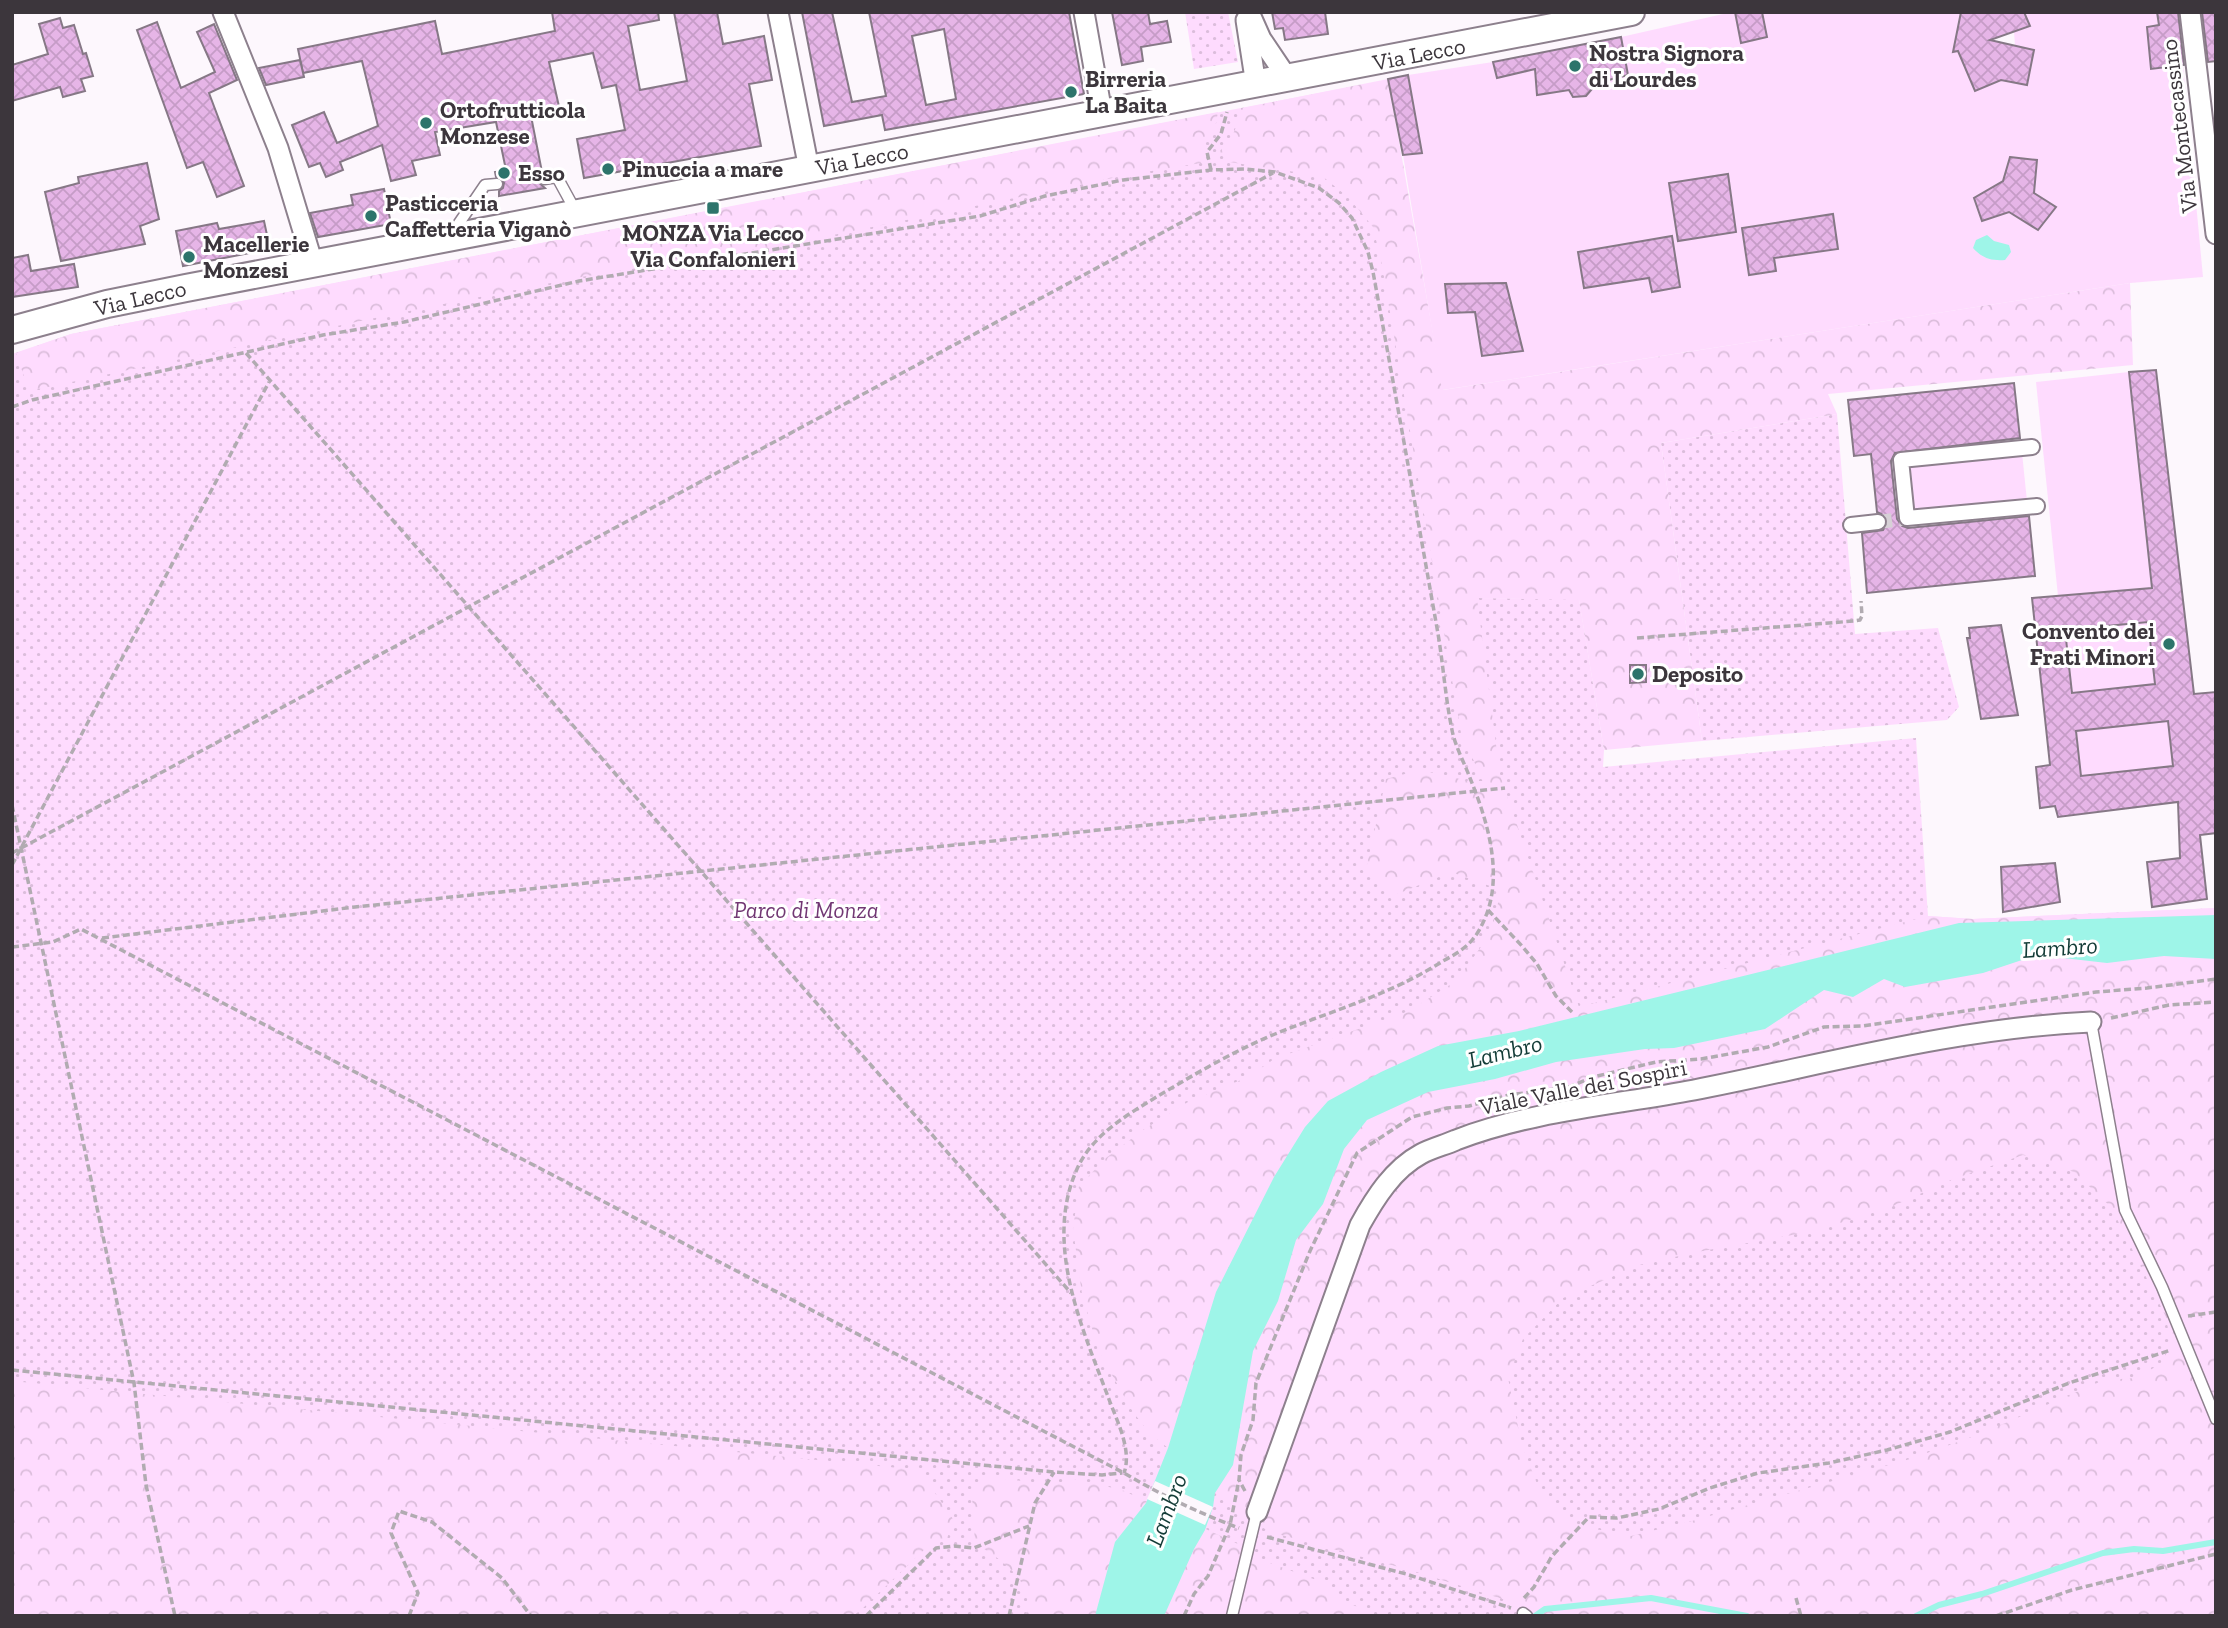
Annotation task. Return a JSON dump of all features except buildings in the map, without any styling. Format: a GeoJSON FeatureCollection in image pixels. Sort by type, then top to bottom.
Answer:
{"type":"FeatureCollection","features":[{"type":"Feature","properties":{"kind":"main road","name":"Via Lecco"},"geometry":{"type":"LineString","coordinates":[[12,330],[107,304],[1631,12]]}},
{"type":"Feature","properties":{"kind":"street"},"geometry":{"type":"LineString","coordinates":[[223,12],[278,148],[313,264]]}},
{"type":"Feature","properties":{"kind":"street"},"geometry":{"type":"LineString","coordinates":[[778,12],[809,169]]}},
{"type":"Feature","properties":{"kind":"street"},"geometry":{"type":"LineString","coordinates":[[1084,12],[1102,113]]}},
{"type":"Feature","properties":{"kind":"street"},"geometry":{"type":"LineString","coordinates":[[1247,12],[1261,39],[1288,79]]}},
{"type":"Feature","properties":{"kind":"street"},"geometry":{"type":"LineString","coordinates":[[1247,12],[1255,85]]}},
{"type":"Feature","properties":{"kind":"street","name":"Via Montecassino"},"geometry":{"type":"LineString","coordinates":[[2190,12],[2216,234]]}},
{"type":"Feature","properties":{"kind":"street"},"geometry":{"type":"LineString","coordinates":[[2032,446],[1901,460],[1904,518],[2038,506]]}},
{"type":"Feature","properties":{"kind":"street"},"geometry":{"type":"LineString","coordinates":[[1851,525],[1878,522]]}},
{"type":"Feature","properties":{"kind":"street","name":"Viale Valle dei Sospiri"},"geometry":{"type":"LineString","coordinates":[[1257,1512],[1360,1225],[1377,1195],[1401,1169],[1421,1154],[1492,1126],[1692,1090],[1933,1039],[2034,1025],[2091,1022]]}},
{"type":"Feature","properties":{"kind":"lane"},"geometry":{"type":"LineString","coordinates":[[544,179],[557,177],[577,214]]}},
{"type":"Feature","properties":{"kind":"lane"},"geometry":{"type":"LineString","coordinates":[[450,237],[485,185],[497,184]]}},
{"type":"Feature","properties":{"kind":"lane"},"geometry":{"type":"LineString","coordinates":[[2091,1022],[2125,1210],[2175,1319],[2216,1419]]}},
{"type":"Feature","properties":{"kind":"lane","name":"Viale Valle dei Sospiri"},"geometry":{"type":"LineString","coordinates":[[1232,1616],[1257,1512]]}},
{"type":"Feature","properties":{"kind":"path"},"geometry":{"type":"LineString","coordinates":[[1212,170],[1207,152],[1221,134],[1228,110],[1224,90]]}},
{"type":"Feature","properties":{"kind":"path"},"geometry":{"type":"LineString","coordinates":[[12,407],[32,400],[323,335],[404,322],[579,281],[980,216],[1045,195],[1123,180],[1212,170],[1275,172],[1319,188],[1339,203],[1352,218],[1368,252],[1373,272],[1436,625],[1452,733],[1476,791],[1491,841],[1493,888],[1488,911],[1474,938],[1464,948],[1423,974],[1271,1035],[1200,1071],[1133,1111],[1094,1141],[1078,1166],[1062,1220],[1065,1255],[1073,1295],[1122,1435],[1127,1464],[1124,1473]]}},
{"type":"Feature","properties":{"kind":"path"},"geometry":{"type":"LineString","coordinates":[[12,853],[1275,172]]}},
{"type":"Feature","properties":{"kind":"path"},"geometry":{"type":"LineString","coordinates":[[246,353],[1073,1295]]}},
{"type":"Feature","properties":{"kind":"path"},"geometry":{"type":"LineString","coordinates":[[12,865],[270,381]]}},
{"type":"Feature","properties":{"kind":"path"},"geometry":{"type":"LineString","coordinates":[[1637,638],[1860,620],[1863,611],[1861,601]]}},
{"type":"Feature","properties":{"kind":"path"},"geometry":{"type":"LineString","coordinates":[[100,938],[355,907],[1505,788]]}},
{"type":"Feature","properties":{"kind":"path"},"geometry":{"type":"LineString","coordinates":[[12,805],[134,1382],[146,1485],[176,1616]]}},
{"type":"Feature","properties":{"kind":"path"},"geometry":{"type":"LineString","coordinates":[[1488,911],[1522,946],[1542,971],[1556,996],[1572,1012]]}},
{"type":"Feature","properties":{"kind":"path"},"geometry":{"type":"LineString","coordinates":[[12,947],[53,942],[81,929],[1209,1517],[1251,1533],[1406,1574],[1512,1608],[1526,1597],[1552,1556],[1589,1517],[1617,1518],[1660,1509],[1710,1488],[1758,1473],[1829,1463],[1950,1432],[2069,1383],[2186,1345]]}},
{"type":"Feature","properties":{"kind":"path"},"geometry":{"type":"LineString","coordinates":[[1184,1616],[1194,1594],[1208,1576],[1230,1525],[1241,1455],[1253,1420],[1256,1383],[1334,1198],[1357,1153],[1412,1117],[1509,1095],[1569,1087],[1593,1077],[1656,1062],[1701,1059],[1768,1047],[1824,1027],[1862,1026],[2096,992],[2216,979]]}},
{"type":"Feature","properties":{"kind":"path"},"geometry":{"type":"LineString","coordinates":[[2091,1022],[2169,1005],[2216,1002]]}},
{"type":"Feature","properties":{"kind":"path"},"geometry":{"type":"LineString","coordinates":[[2175,1319],[2216,1312]]}},
{"type":"Feature","properties":{"kind":"path"},"geometry":{"type":"LineString","coordinates":[[12,1370],[1054,1472],[1102,1475],[1124,1473]]}},
{"type":"Feature","properties":{"kind":"path"},"geometry":{"type":"LineString","coordinates":[[1009,1616],[1035,1503],[1054,1472]]}},
{"type":"Feature","properties":{"kind":"path"},"geometry":{"type":"LineString","coordinates":[[1239,1480],[1257,1512]]}},
{"type":"Feature","properties":{"kind":"path"},"geometry":{"type":"LineString","coordinates":[[409,1616],[418,1593],[391,1533],[399,1511],[432,1522],[502,1578],[531,1616]]}},
{"type":"Feature","properties":{"kind":"path"},"geometry":{"type":"LineString","coordinates":[[866,1616],[936,1548],[974,1548],[1029,1526]]}},
{"type":"Feature","properties":{"kind":"path"},"geometry":{"type":"LineString","coordinates":[[1996,1616],[2072,1590],[2216,1554]]}},
{"type":"Feature","properties":{"kind":"path"},"geometry":{"type":"LineString","coordinates":[[1796,1598],[1801,1616]]}},
{"type":"Feature","properties":{"kind":"green space"},"geometry":{"type":"Polygon","coordinates":[[[1185,12],[1228,12],[1238,62],[1194,69],[1185,12]]]}},
{"type":"Feature","properties":{"kind":"green space"},"geometry":{"type":"Polygon","coordinates":[[[1732,12],[1735,12],[1741,42],[1762,12],[1961,12],[1961,53],[1975,91],[2001,80],[2027,85],[2034,51],[2015,46],[2014,31],[2030,26],[2024,12],[2157,12],[2159,25],[2147,27],[2151,69],[2183,65],[2203,277],[2130,283],[1442,390],[1403,155],[1422,153],[1408,75],[1493,62],[1497,78],[1535,69],[1538,95],[1569,90],[1573,97],[1602,59],[1606,81],[1628,75],[1621,37],[1732,12]],[[2010,157],[2003,181],[1974,198],[1982,221],[2009,212],[2056,207],[2034,193],[2037,160],[2010,157]],[[1728,175],[1669,183],[1678,240],[1736,232],[1728,175]],[[1833,214],[1742,228],[1749,275],[1776,271],[1774,258],[1838,249],[1833,214]],[[1672,236],[1578,252],[1585,288],[1649,278],[1652,292],[1680,287],[1672,236]],[[1506,283],[1445,284],[1475,312],[1483,355],[1523,350],[1506,283]]]}},
{"type":"Feature","properties":{"kind":"green space"},"geometry":{"type":"Polygon","coordinates":[[[1388,79],[1443,390],[2130,283],[2133,365],[1828,394],[1837,414],[1661,443],[1702,741],[1604,750],[1579,600],[1477,598],[1500,775],[1579,1007],[1928,916],[1973,919],[2216,908],[2216,1616],[1531,1616],[1509,1601],[1410,1570],[1274,1533],[1259,1526],[1215,1493],[1150,1434],[1133,1412],[1099,1352],[1082,1294],[1073,1229],[1079,1186],[1106,1158],[1143,1130],[1188,1102],[1248,1077],[1274,1059],[1409,1011],[1456,981],[1491,933],[1501,890],[1451,872],[1395,895],[1366,869],[1386,779],[1420,770],[1469,781],[1483,781],[1461,733],[1382,265],[1373,227],[1348,197],[1322,176],[1229,162],[1229,155],[1217,155],[1234,132],[1243,108],[1388,79]],[[2023,1155],[1951,1180],[1893,1206],[1815,1231],[1639,1265],[1563,1298],[1523,1339],[1508,1378],[1522,1446],[1542,1496],[1575,1525],[1631,1536],[1910,1459],[1980,1434],[2104,1380],[2137,1378],[2160,1364],[2171,1346],[2166,1317],[2111,1207],[2074,1172],[2023,1155]]]}},
{"type":"Feature","properties":{"kind":"green space","name":"Parco di Monza"},"geometry":{"type":"Polygon","coordinates":[[[1350,87],[1477,598],[1579,599],[1604,750],[1603,767],[1916,738],[1928,916],[1973,919],[2216,908],[2216,1616],[12,1616],[12,354],[71,334],[1350,87]]]}},
{"type":"Feature","properties":{"kind":"green space"},"geometry":{"type":"Polygon","coordinates":[[[1218,112],[1215,128],[1204,144],[1201,163],[1127,175],[789,244],[581,277],[29,391],[16,353],[71,334],[1218,112]]]}},
{"type":"Feature","properties":{"kind":"green space"},"geometry":{"type":"Polygon","coordinates":[[[2129,372],[2152,588],[2058,596],[2036,382],[2129,372]]]}},
{"type":"Feature","properties":{"kind":"green space"},"geometry":{"type":"Polygon","coordinates":[[[1837,414],[1855,634],[1938,628],[1959,707],[1947,720],[1702,741],[1661,443],[1837,414]]]}},
{"type":"Feature","properties":{"kind":"green space"},"geometry":{"type":"Polygon","coordinates":[[[2021,443],[2028,511],[1902,524],[1895,456],[2021,443]]]}},
{"type":"Feature","properties":{"kind":"green space"},"geometry":{"type":"Polygon","coordinates":[[[2148,622],[2155,684],[2072,693],[2065,630],[2148,622]]]}},
{"type":"Feature","properties":{"kind":"green space"},"geometry":{"type":"Polygon","coordinates":[[[2168,721],[2173,766],[2081,776],[2076,731],[2168,721]]]}},
{"type":"Feature","properties":{"kind":"green space"},"geometry":{"type":"Polygon","coordinates":[[[12,1381],[919,1470],[953,1519],[947,1539],[927,1547],[853,1616],[12,1616],[12,1381]]]}},
{"type":"Feature","properties":{"kind":"green space"},"geometry":{"type":"Polygon","coordinates":[[[988,1477],[1056,1485],[1070,1478],[1122,1490],[1238,1544],[1267,1562],[1319,1581],[1335,1598],[1363,1609],[1366,1616],[1026,1616],[1028,1603],[1021,1581],[1004,1564],[975,1543],[972,1497],[988,1477]]]}},
{"type":"Feature","properties":{"kind":"water"},"geometry":{"type":"Polygon","coordinates":[[[1987,235],[1994,241],[2009,245],[2011,252],[2005,260],[1987,258],[1973,248],[1976,240],[1987,235]]]}},
{"type":"Feature","properties":{"kind":"water","name":"Lambro"},"geometry":{"type":"Polygon","coordinates":[[[2216,915],[2216,959],[2164,956],[2107,963],[2037,955],[1983,973],[1905,987],[1884,979],[1853,997],[1824,990],[1765,1029],[1674,1048],[1645,1049],[1556,1062],[1495,1079],[1428,1092],[1367,1120],[1344,1149],[1323,1204],[1296,1240],[1278,1301],[1253,1351],[1233,1465],[1215,1493],[1205,1530],[1164,1616],[1095,1616],[1115,1542],[1146,1503],[1168,1448],[1216,1292],[1274,1177],[1305,1127],[1328,1101],[1381,1072],[1438,1046],[1519,1031],[1959,923],[2216,915]]]}},
{"type":"Feature","properties":{"kind":"pier"},"geometry":{"type":"Polygon","coordinates":[[[1155,1481],[1213,1507],[1205,1525],[1147,1499],[1155,1481]]]}},
{"type":"Feature","properties":{"kind":"waterway"},"geometry":{"type":"LineString","coordinates":[[1916,1616],[1939,1605],[1982,1594],[2103,1553],[2134,1549],[2163,1551],[2216,1542]]}},
{"type":"Feature","properties":{"kind":"waterway"},"geometry":{"type":"LineString","coordinates":[[1535,1616],[1545,1609],[1651,1598],[1747,1616]]}},
{"type":"Feature","properties":{"kind":"tunnel"},"geometry":{"type":"LineString","coordinates":[[1878,522],[1902,519]]}},
{"type":"Feature","properties":{"kind":"place","name":"Nostra Signora di Lourdes"},"geometry":{"type":"Point","coordinates":[1575,66]}},
{"type":"Feature","properties":{"kind":"place","name":"Birreria La Baita"},"geometry":{"type":"Point","coordinates":[1071,92]}},
{"type":"Feature","properties":{"kind":"place","name":"Ortofrutticola Monzese"},"geometry":{"type":"Point","coordinates":[426,123]}},
{"type":"Feature","properties":{"kind":"place","name":"Pinuccia a mare"},"geometry":{"type":"Point","coordinates":[608,169]}},
{"type":"Feature","properties":{"kind":"place","name":"Esso"},"geometry":{"type":"Point","coordinates":[504,173]}},
{"type":"Feature","properties":{"kind":"place","name":"MONZA Via Lecco Via Confalonieri"},"geometry":{"type":"Point","coordinates":[713,208]}},
{"type":"Feature","properties":{"kind":"place","name":"Pasticceria Caffetteria Viganò"},"geometry":{"type":"Point","coordinates":[371,216]}},
{"type":"Feature","properties":{"kind":"place","name":"Macellerie Monzesi"},"geometry":{"type":"Point","coordinates":[189,257]}},
{"type":"Feature","properties":{"kind":"place","name":"Convento dei Frati Minori"},"geometry":{"type":"Point","coordinates":[2169,644]}},
{"type":"Feature","properties":{"kind":"place","name":"Deposito"},"geometry":{"type":"Point","coordinates":[1638,674]}}]}
